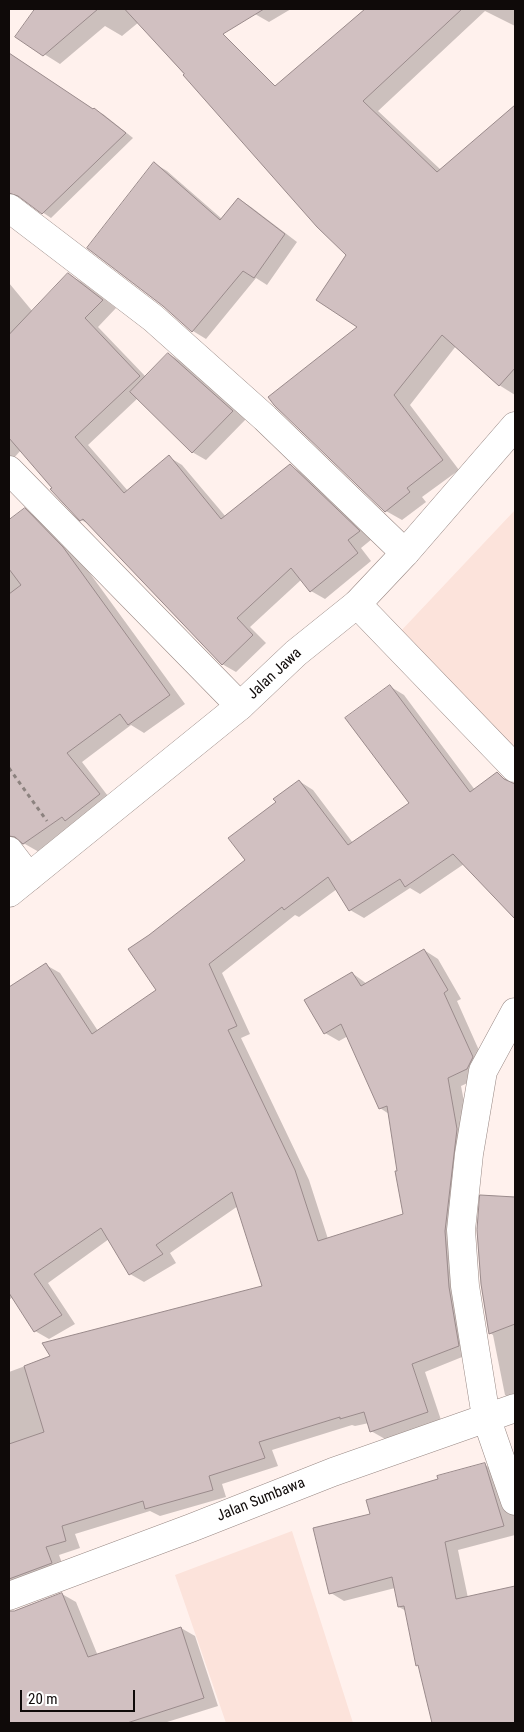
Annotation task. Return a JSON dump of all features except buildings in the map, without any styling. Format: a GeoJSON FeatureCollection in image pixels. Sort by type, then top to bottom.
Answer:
{"type":"FeatureCollection","features":[{"type":"Feature","properties":{"kind":"street"},"geometry":{"type":"LineString","coordinates":[[9,208],[153,318],[265,418],[405,553]]}},
{"type":"Feature","properties":{"kind":"street","name":"Jalan Jawa"},"geometry":{"type":"LineString","coordinates":[[19,885],[240,706],[296,653],[357,604],[405,553],[515,426]]}},
{"type":"Feature","properties":{"kind":"street"},"geometry":{"type":"LineString","coordinates":[[9,470],[240,706]]}},
{"type":"Feature","properties":{"kind":"street"},"geometry":{"type":"LineString","coordinates":[[357,604],[515,768]]}},
{"type":"Feature","properties":{"kind":"street"},"geometry":{"type":"LineString","coordinates":[[9,851],[19,885]]}},
{"type":"Feature","properties":{"kind":"street"},"geometry":{"type":"LineString","coordinates":[[515,1012],[483,1072],[469,1154],[461,1230],[465,1286],[486,1417],[515,1501]]}},
{"type":"Feature","properties":{"kind":"street","name":"Jalan Sumbawa"},"geometry":{"type":"LineString","coordinates":[[9,1596],[191,1528],[333,1472],[515,1408]]}},
{"type":"Feature","properties":{"kind":"path"},"geometry":{"type":"LineString","coordinates":[[9,768],[66,847]]}},
{"type":"Feature","properties":{"kind":"shaded area"},"geometry":{"type":"Polygon","coordinates":[[[515,510],[515,748],[399,633],[515,510]]]}},
{"type":"Feature","properties":{"kind":"shaded area"},"geometry":{"type":"Polygon","coordinates":[[[292,1531],[353,1723],[226,1723],[175,1575],[292,1531]]]}}]}
